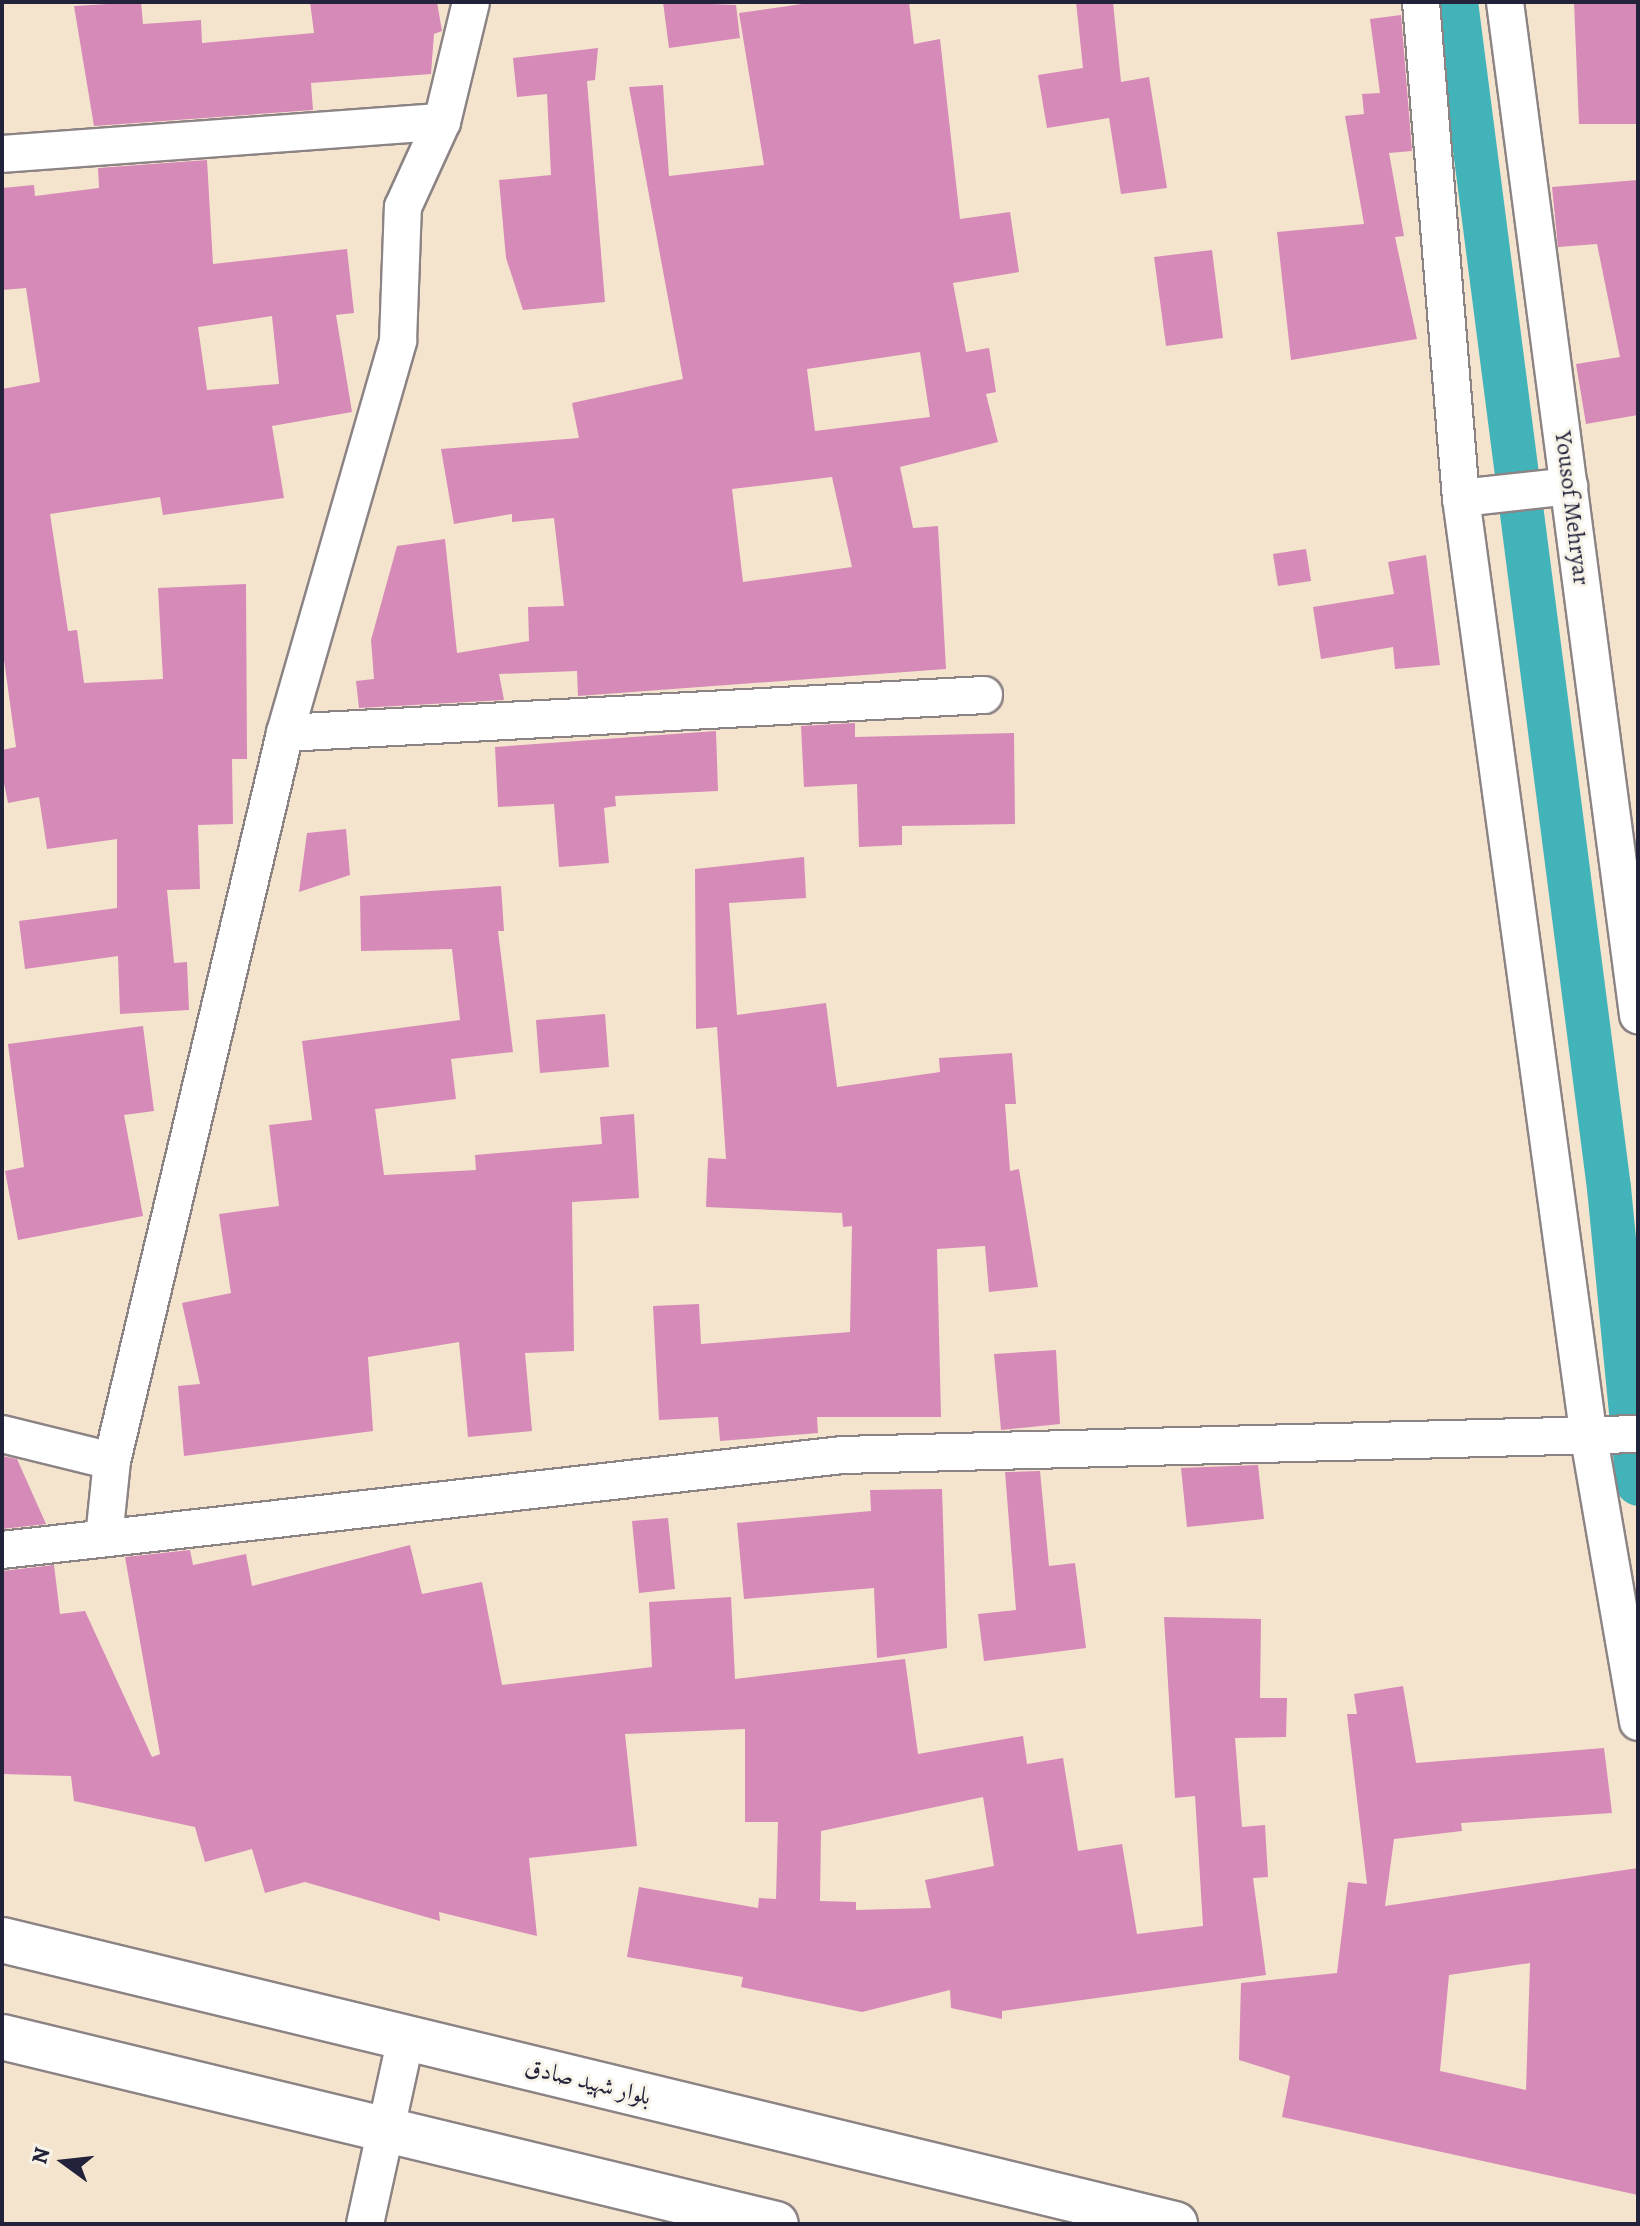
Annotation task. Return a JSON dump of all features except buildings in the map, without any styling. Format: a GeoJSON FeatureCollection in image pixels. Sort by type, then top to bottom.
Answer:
{"type":"FeatureCollection","features":[{"type":"Feature","properties":{"kind":"main road","name":"بلوار شهید صادق"},"geometry":{"type":"LineString","coordinates":[[2,1940],[1175,2224]]}},
{"type":"Feature","properties":{"kind":"main road"},"geometry":{"type":"LineString","coordinates":[[2,2037],[776,2224]]}},
{"type":"Feature","properties":{"kind":"street"},"geometry":{"type":"LineString","coordinates":[[104,1538],[112,1461],[285,733],[398,341],[403,207],[442,122],[471,2]]}},
{"type":"Feature","properties":{"kind":"street"},"geometry":{"type":"LineString","coordinates":[[1421,2],[1461,498],[1610,1436],[1638,1722]]}},
{"type":"Feature","properties":{"kind":"street","name":"Yousof Mehryar"},"geometry":{"type":"LineString","coordinates":[[1505,2],[1638,1015]]}},
{"type":"Feature","properties":{"kind":"street"},"geometry":{"type":"LineString","coordinates":[[2,154],[442,122]]}},
{"type":"Feature","properties":{"kind":"street"},"geometry":{"type":"LineString","coordinates":[[1461,498],[1569,486]]}},
{"type":"Feature","properties":{"kind":"street"},"geometry":{"type":"LineString","coordinates":[[285,733],[984,695]]}},
{"type":"Feature","properties":{"kind":"street"},"geometry":{"type":"LineString","coordinates":[[2,1434],[112,1461]]}},
{"type":"Feature","properties":{"kind":"street"},"geometry":{"type":"LineString","coordinates":[[2,1550],[842,1455],[1610,1436]]}},
{"type":"Feature","properties":{"kind":"street"},"geometry":{"type":"LineString","coordinates":[[365,2224],[383,2128],[406,2038]]}},
{"type":"Feature","properties":{"kind":"waterway"},"geometry":{"type":"LineString","coordinates":[[1456,2],[1609,1188],[1638,1484]]}}]}
